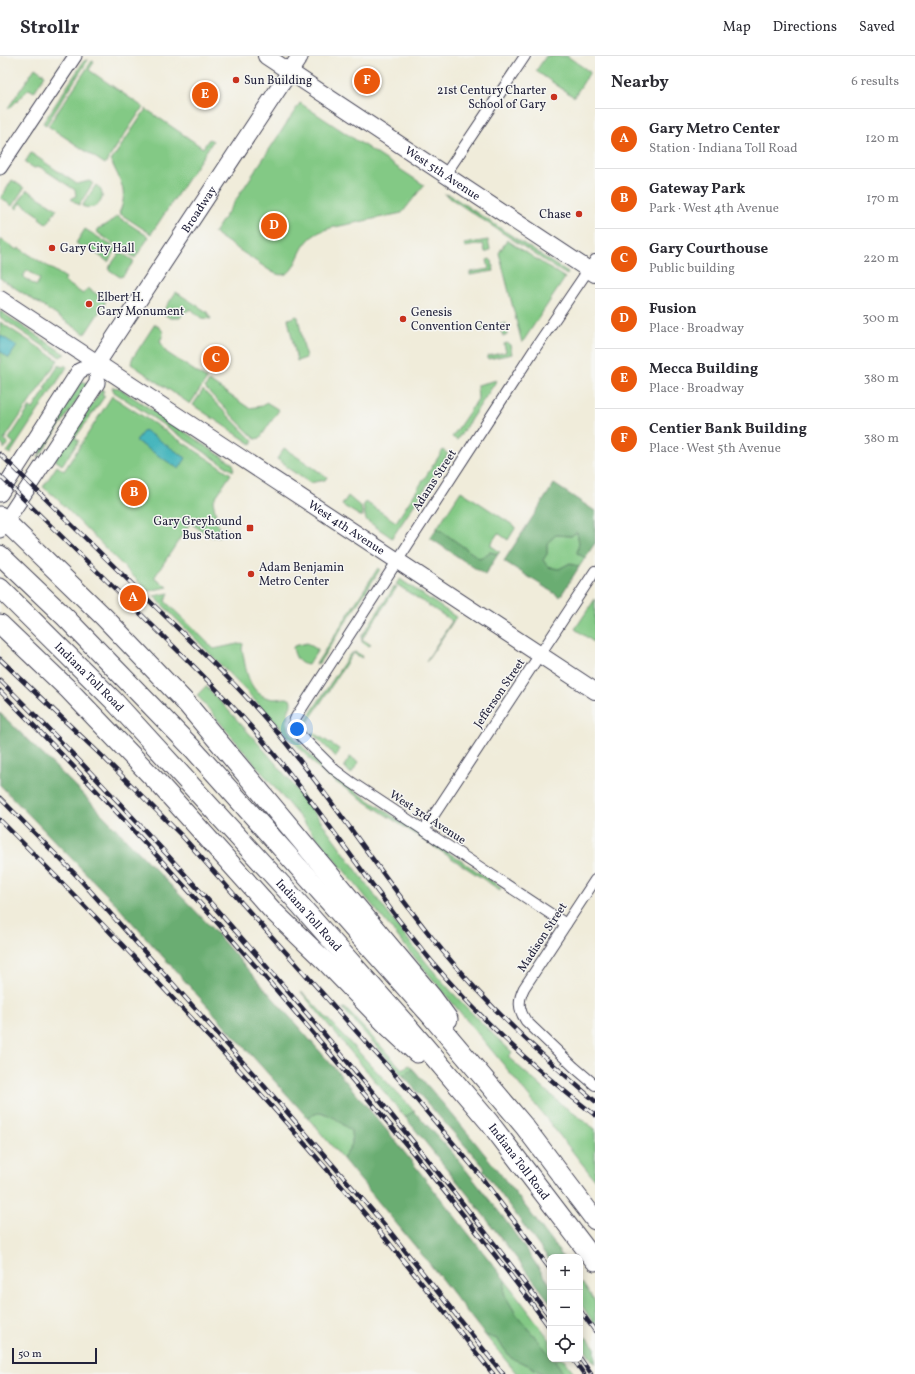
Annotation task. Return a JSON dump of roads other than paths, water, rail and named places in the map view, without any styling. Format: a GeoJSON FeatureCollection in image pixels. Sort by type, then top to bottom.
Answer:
{"type":"FeatureCollection","features":[{"type":"Feature","properties":{"kind":"highway"},"geometry":{"type":"LineString","coordinates":[[2,522],[104,617],[187,704],[432,997],[524,1126]]}},
{"type":"Feature","properties":{"kind":"highway","name":"Indiana Toll Road"},"geometry":{"type":"LineString","coordinates":[[0,555],[65,617],[195,751],[432,1017],[524,1126],[595,1220]]}},
{"type":"Feature","properties":{"kind":"highway","name":"Indiana Toll Road"},"geometry":{"type":"LineString","coordinates":[[0,588],[113,700],[410,1029],[489,1122],[595,1261]]}},
{"type":"Feature","properties":{"kind":"highway"},"geometry":{"type":"LineString","coordinates":[[0,624],[69,690],[161,786],[274,911],[387,1025],[489,1122]]}},
{"type":"Feature","properties":{"kind":"main road","name":"West 5th Avenue"},"geometry":{"type":"LineString","coordinates":[[266,56],[445,175],[593,268]]}},
{"type":"Feature","properties":{"kind":"main road","name":"Broadway"},"geometry":{"type":"LineString","coordinates":[[98,362],[300,56]]}},
{"type":"Feature","properties":{"kind":"main road","name":"West 4th Avenue"},"geometry":{"type":"LineString","coordinates":[[0,299],[98,362],[595,691]]}},
{"type":"Feature","properties":{"kind":"main road"},"geometry":{"type":"LineString","coordinates":[[0,494],[79,371],[98,362],[97,384],[2,522]]}},
{"type":"Feature","properties":{"kind":"street"},"geometry":{"type":"LineString","coordinates":[[0,168],[75,56]]}},
{"type":"Feature","properties":{"kind":"street"},"geometry":{"type":"LineString","coordinates":[[445,175],[525,56]]}},
{"type":"Feature","properties":{"kind":"street","name":"Adams Street"},"geometry":{"type":"LineString","coordinates":[[296,717],[528,360],[593,268]]}},
{"type":"Feature","properties":{"kind":"street","name":"Jefferson Street"},"geometry":{"type":"LineString","coordinates":[[424,830],[595,571]]}},
{"type":"Feature","properties":{"kind":"street","name":"West 3rd Avenue"},"geometry":{"type":"LineString","coordinates":[[296,717],[294,722],[297,731],[334,770],[566,924]]}},
{"type":"Feature","properties":{"kind":"street","name":"Madison Street"},"geometry":{"type":"LineString","coordinates":[[595,880],[522,992],[519,1003],[520,1011],[526,1021],[595,1085]]}},
{"type":"Feature","properties":{"kind":"water"},"geometry":{"type":"Polygon","coordinates":[[[0,335],[17,346],[9,358],[0,351],[0,335]]]}},
{"type":"Feature","properties":{"kind":"water"},"geometry":{"type":"Polygon","coordinates":[[[144,430],[186,458],[179,469],[136,441],[144,430]]]}},
{"type":"Feature","properties":{"kind":"railway"},"geometry":{"type":"LineString","coordinates":[[0,454],[246,697],[272,726],[318,784],[406,904],[468,981],[520,1034],[595,1101]]}},
{"type":"Feature","properties":{"kind":"railway"},"geometry":{"type":"LineString","coordinates":[[0,476],[184,656],[242,716],[292,776],[400,922],[463,997],[536,1067],[595,1115]]}},
{"type":"Feature","properties":{"kind":"railway"},"geometry":{"type":"LineString","coordinates":[[0,659],[104,758],[182,836],[406,1087],[479,1174],[547,1265]]}},
{"type":"Feature","properties":{"kind":"railway"},"geometry":{"type":"LineString","coordinates":[[0,680],[99,781],[289,992],[423,1154],[488,1235],[547,1313]]}},
{"type":"Feature","properties":{"kind":"railway"},"geometry":{"type":"LineString","coordinates":[[0,691],[133,830],[219,924],[303,1021],[475,1229],[548,1326]]}},
{"type":"Feature","properties":{"kind":"railway"},"geometry":{"type":"LineString","coordinates":[[0,798],[76,875],[281,1105],[383,1223],[503,1374]]}},
{"type":"Feature","properties":{"kind":"railway"},"geometry":{"type":"LineString","coordinates":[[0,820],[139,962],[273,1108],[377,1228],[493,1374]]}},
{"type":"Feature","properties":{"kind":"railway"},"geometry":{"type":"LineString","coordinates":[[583,1314],[595,1331]]}},
{"type":"Feature","properties":{"kind":"railway"},"geometry":{"type":"LineString","coordinates":[[575,1362],[584,1374]]}},
{"type":"Feature","properties":{"kind":"railway"},"geometry":{"type":"LineString","coordinates":[[583,1362],[591,1374]]}},
{"type":"Feature","properties":{"kind":"place","name":"Sun Building"},"geometry":{"type":"Point","coordinates":[236,80]}},
{"type":"Feature","properties":{"kind":"place","name":"Centier Bank Building"},"geometry":{"type":"Point","coordinates":[367,81]}},
{"type":"Feature","properties":{"kind":"place","name":"Mecca Building"},"geometry":{"type":"Point","coordinates":[205,95]}},
{"type":"Feature","properties":{"kind":"place","name":"21st Century Charter School of Gary"},"geometry":{"type":"Point","coordinates":[554,97]}},
{"type":"Feature","properties":{"kind":"place","name":"Chase"},"geometry":{"type":"Point","coordinates":[579,214]}},
{"type":"Feature","properties":{"kind":"place","name":"Fusion"},"geometry":{"type":"Point","coordinates":[274,226]}},
{"type":"Feature","properties":{"kind":"place","name":"Gary City Hall"},"geometry":{"type":"Point","coordinates":[52,248]}},
{"type":"Feature","properties":{"kind":"place","name":"Elbert H. Gary Monument"},"geometry":{"type":"Point","coordinates":[89,304]}},
{"type":"Feature","properties":{"kind":"place","name":"Genesis Convention Center"},"geometry":{"type":"Point","coordinates":[403,319]}},
{"type":"Feature","properties":{"kind":"place","name":"Gary Courthouse"},"geometry":{"type":"Point","coordinates":[216,359]}},
{"type":"Feature","properties":{"kind":"place","name":"Gateway Park"},"geometry":{"type":"Point","coordinates":[134,493]}},
{"type":"Feature","properties":{"kind":"place","name":"Gary Greyhound Bus Station"},"geometry":{"type":"Point","coordinates":[250,528]}},
{"type":"Feature","properties":{"kind":"place","name":"Adam Benjamin Metro Center"},"geometry":{"type":"Point","coordinates":[251,574]}},
{"type":"Feature","properties":{"kind":"place","name":"Gary Metro Center"},"geometry":{"type":"Point","coordinates":[133,598]}}]}
